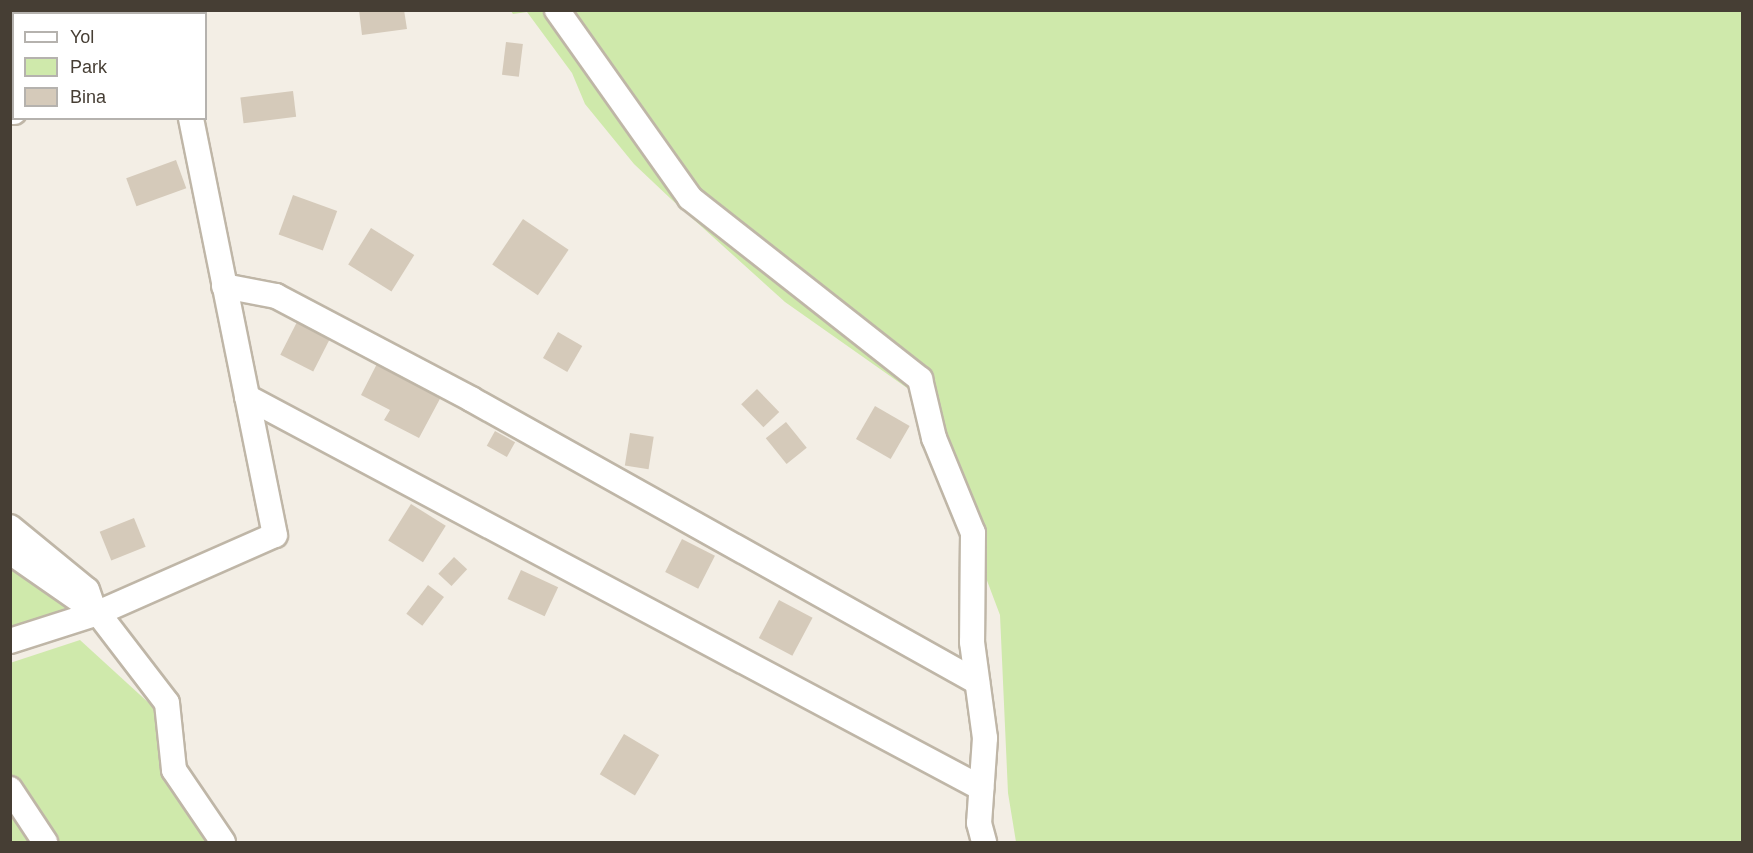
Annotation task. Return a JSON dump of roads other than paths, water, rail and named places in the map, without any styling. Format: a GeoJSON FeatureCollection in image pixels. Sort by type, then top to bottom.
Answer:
{"type":"FeatureCollection","features":[{"type":"Feature","properties":{"kind":"street"},"geometry":{"type":"LineString","coordinates":[[557,10],[690,198],[920,379],[934,438],[973,532],[972,642],[985,738],[979,823],[984,843]]}},
{"type":"Feature","properties":{"kind":"street"},"geometry":{"type":"LineString","coordinates":[[10,641],[95,610],[275,535],[191,120]]}},
{"type":"Feature","properties":{"kind":"street"},"geometry":{"type":"LineString","coordinates":[[225,286],[276,296],[471,399],[977,682]]}},
{"type":"Feature","properties":{"kind":"street"},"geometry":{"type":"LineString","coordinates":[[247,397],[981,788]]}},
{"type":"Feature","properties":{"kind":"street"},"geometry":{"type":"LineString","coordinates":[[10,527],[87,590],[95,610],[167,703],[174,770],[223,843]]}},
{"type":"Feature","properties":{"kind":"street"},"geometry":{"type":"LineString","coordinates":[[10,552],[78,602],[95,610]]}},
{"type":"Feature","properties":{"kind":"street"},"geometry":{"type":"LineString","coordinates":[[10,789],[45,843]]}}]}
